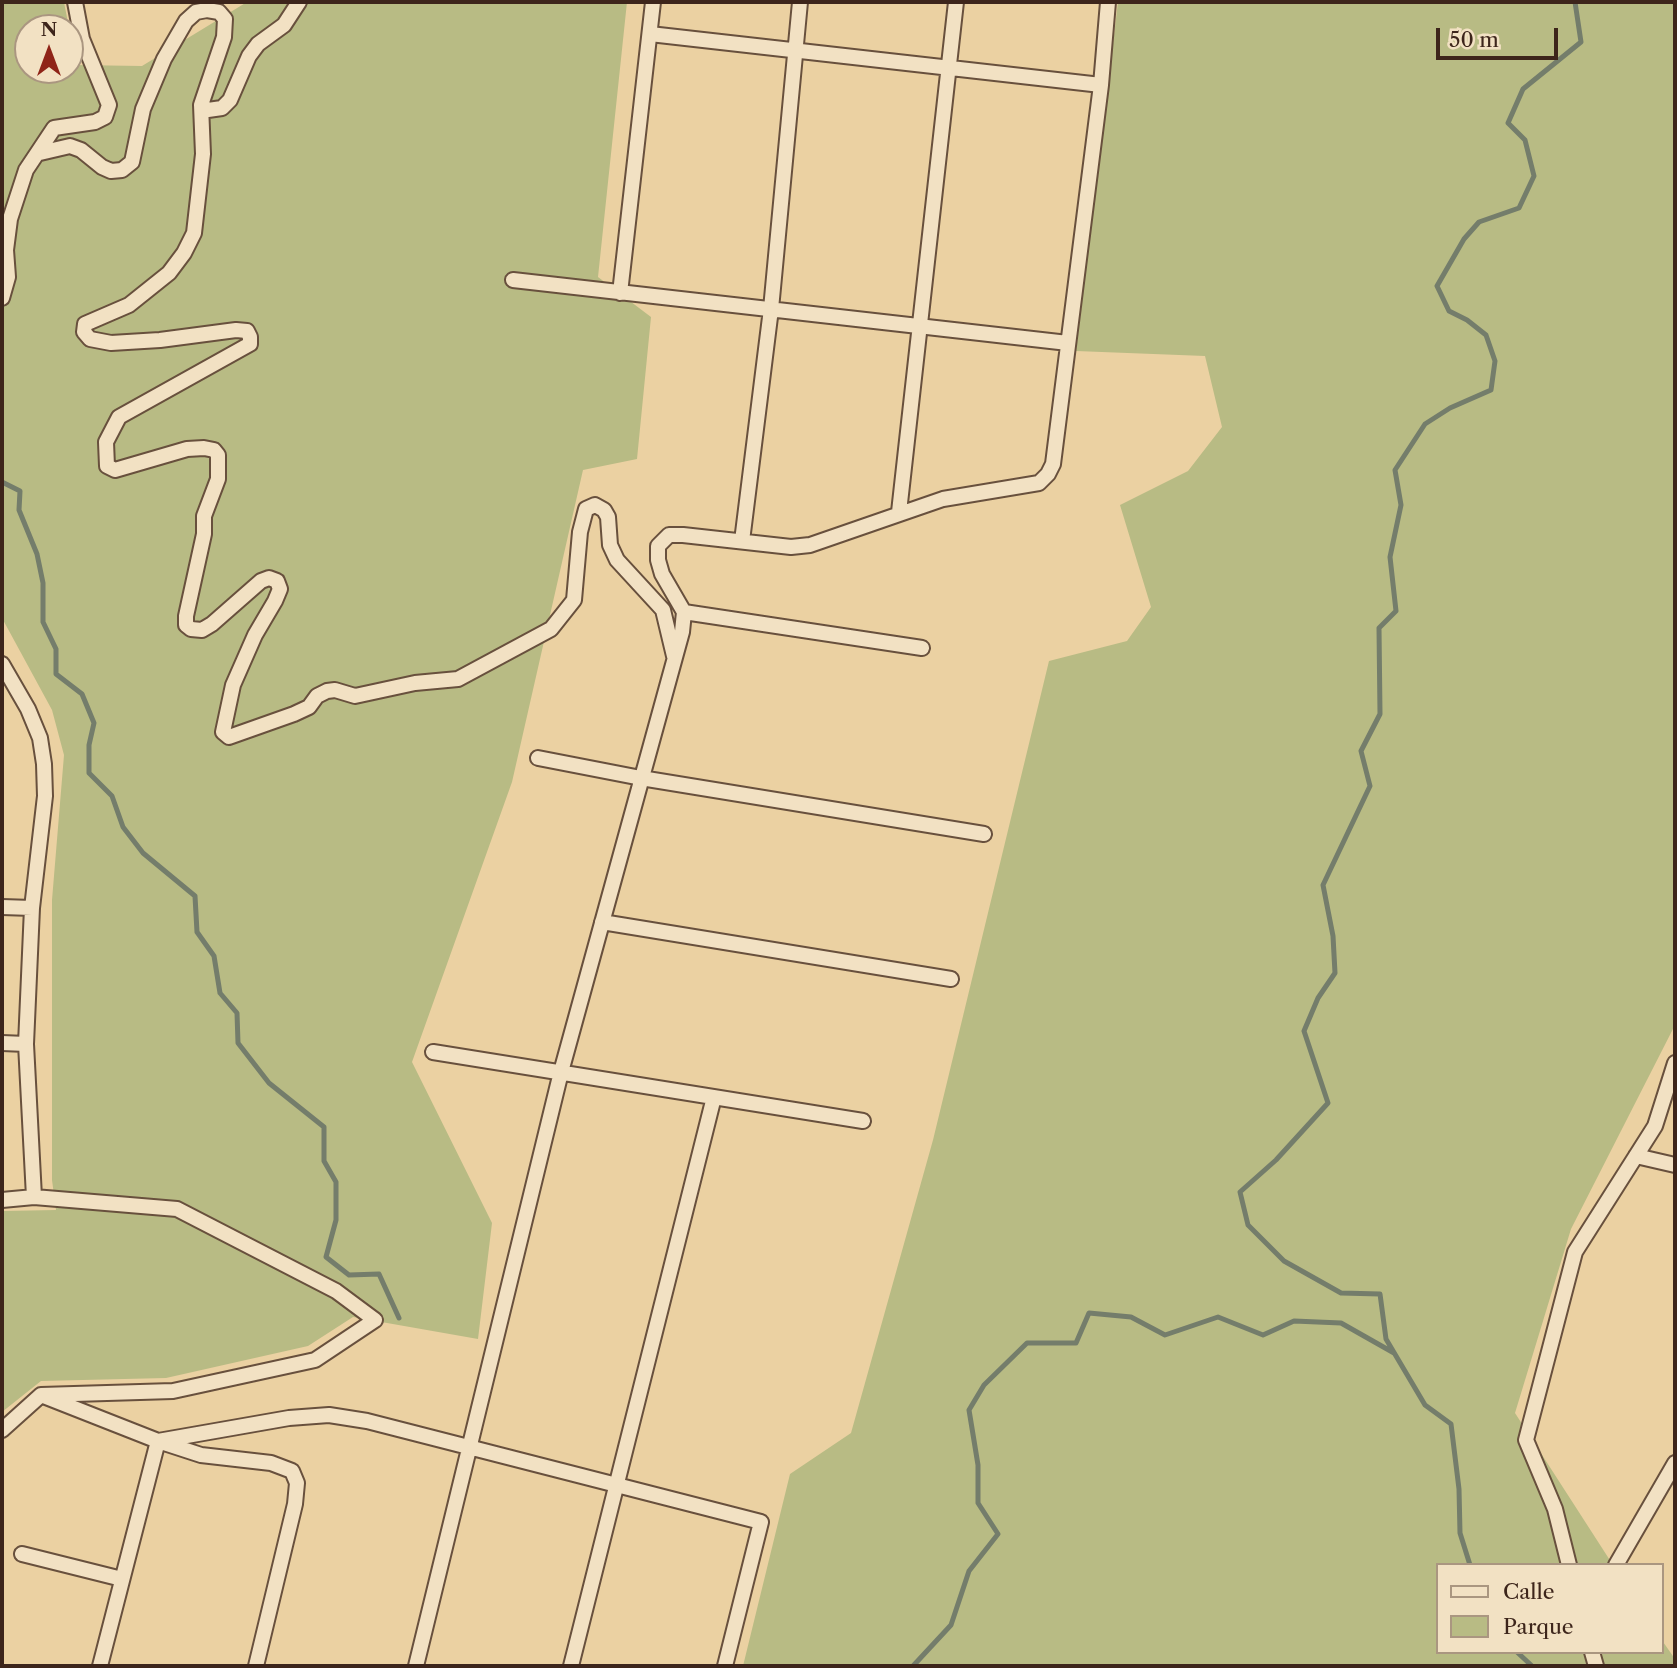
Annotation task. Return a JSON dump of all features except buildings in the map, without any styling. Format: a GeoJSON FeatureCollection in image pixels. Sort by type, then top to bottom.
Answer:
{"type":"FeatureCollection","features":[{"type":"Feature","properties":{"kind":"street"},"geometry":{"type":"LineString","coordinates":[[2,299],[8,277],[6,250],[13,206],[26,170],[40,153],[54,128],[95,122],[105,117],[109,105],[82,39],[75,2]]}},
{"type":"Feature","properties":{"kind":"street"},"geometry":{"type":"LineString","coordinates":[[201,105],[208,110],[222,108],[230,100],[249,56],[258,44],[284,25],[299,2]]}},
{"type":"Feature","properties":{"kind":"street"},"geometry":{"type":"LineString","coordinates":[[620,293],[653,2]]}},
{"type":"Feature","properties":{"kind":"street"},"geometry":{"type":"LineString","coordinates":[[743,541],[771,309],[800,2]]}},
{"type":"Feature","properties":{"kind":"street"},"geometry":{"type":"LineString","coordinates":[[899,512],[956,2]]}},
{"type":"Feature","properties":{"kind":"street"},"geometry":{"type":"LineString","coordinates":[[416,1666],[561,1072],[682,632],[684,612],[662,574],[658,546],[669,536],[791,547],[810,545],[943,499],[1039,484],[1053,464],[1101,85],[1108,2]]}},
{"type":"Feature","properties":{"kind":"street"},"geometry":{"type":"LineString","coordinates":[[40,153],[70,146],[81,150],[111,171],[122,170],[132,162],[144,109],[164,59],[186,21],[196,12],[222,7],[226,26],[201,105],[204,154],[194,233],[184,253],[169,273],[129,305],[92,319],[85,324],[84,332],[90,339],[111,343],[236,330],[247,331],[250,337],[250,344],[119,417],[106,442],[107,466],[115,470],[187,449],[204,447],[214,450],[218,456],[218,479],[204,516],[205,534],[186,616],[187,625],[191,629],[202,630],[212,624],[261,581],[269,578],[277,581],[280,589],[275,601],[255,635],[233,685],[223,732],[229,737],[309,707],[317,696],[327,691],[335,690],[355,696],[415,683],[458,679],[551,629],[574,600],[580,532],[586,509],[595,506],[604,510],[608,517],[610,545],[617,560],[663,610],[674,656]]}},
{"type":"Feature","properties":{"kind":"street"},"geometry":{"type":"LineString","coordinates":[[650,34],[1101,85]]}},
{"type":"Feature","properties":{"kind":"street"},"geometry":{"type":"LineString","coordinates":[[513,280],[1068,343]]}},
{"type":"Feature","properties":{"kind":"street"},"geometry":{"type":"LineString","coordinates":[[684,612],[922,648]]}},
{"type":"Feature","properties":{"kind":"street"},"geometry":{"type":"LineString","coordinates":[[2,666],[32,718],[40,738],[44,764],[45,796],[32,908],[26,1044],[34,1197]]}},
{"type":"Feature","properties":{"kind":"street"},"geometry":{"type":"LineString","coordinates":[[538,758],[641,778],[984,834]]}},
{"type":"Feature","properties":{"kind":"street"},"geometry":{"type":"LineString","coordinates":[[2,907],[32,908]]}},
{"type":"Feature","properties":{"kind":"street"},"geometry":{"type":"LineString","coordinates":[[602,922],[951,979]]}},
{"type":"Feature","properties":{"kind":"street"},"geometry":{"type":"LineString","coordinates":[[2,1043],[26,1044]]}},
{"type":"Feature","properties":{"kind":"street"},"geometry":{"type":"LineString","coordinates":[[433,1052],[863,1121]]}},
{"type":"Feature","properties":{"kind":"street"},"geometry":{"type":"LineString","coordinates":[[1568,1563],[1555,1510],[1526,1440],[1575,1252],[1655,1126],[1675,1062]]}},
{"type":"Feature","properties":{"kind":"street"},"geometry":{"type":"LineString","coordinates":[[571,1666],[714,1097]]}},
{"type":"Feature","properties":{"kind":"street"},"geometry":{"type":"LineString","coordinates":[[1636,1156],[1675,1165]]}},
{"type":"Feature","properties":{"kind":"street"},"geometry":{"type":"LineString","coordinates":[[2,1200],[34,1197],[177,1209],[335,1291],[375,1320],[315,1360],[173,1391],[41,1395],[2,1430]]}},
{"type":"Feature","properties":{"kind":"street"},"geometry":{"type":"LineString","coordinates":[[41,1395],[201,1455],[271,1463],[292,1471],[298,1483],[295,1504],[256,1666]]}},
{"type":"Feature","properties":{"kind":"street"},"geometry":{"type":"LineString","coordinates":[[158,1441],[240,1425],[329,1415],[367,1420],[761,1522],[725,1666]]}},
{"type":"Feature","properties":{"kind":"street"},"geometry":{"type":"LineString","coordinates":[[100,1666],[158,1441]]}},
{"type":"Feature","properties":{"kind":"street"},"geometry":{"type":"LineString","coordinates":[[1617,1563],[1675,1463]]}},
{"type":"Feature","properties":{"kind":"street"},"geometry":{"type":"LineString","coordinates":[[22,1554],[122,1579]]}},
{"type":"Feature","properties":{"kind":"green space"},"geometry":{"type":"Polygon","coordinates":[[[2,2],[64,2],[66,14],[14,14],[14,84],[84,84],[84,65],[142,66],[247,2],[627,2],[598,277],[651,317],[637,459],[583,470],[512,782],[412,1062],[492,1223],[478,1339],[353,1317],[308,1346],[166,1378],[41,1381],[2,1412],[2,1211],[56,1210],[52,1180],[52,900],[64,755],[52,710],[2,618],[2,2]]]}},
{"type":"Feature","properties":{"kind":"green space"},"geometry":{"type":"Polygon","coordinates":[[[1118,2],[1675,2],[1675,1025],[1571,1229],[1515,1413],[1612,1563],[1436,1563],[1436,1654],[1663,1654],[1663,1642],[1675,1659],[1675,1666],[743,1666],[790,1474],[851,1433],[933,1140],[1049,661],[1127,641],[1151,607],[1120,505],[1188,471],[1222,427],[1205,356],[1076,351],[1118,2]]]}},
{"type":"Feature","properties":{"kind":"waterway"},"geometry":{"type":"LineString","coordinates":[[1469,1563],[1460,1533],[1459,1489],[1451,1424],[1425,1405],[1386,1339],[1380,1294],[1341,1293],[1284,1261],[1248,1225],[1240,1192],[1276,1160],[1328,1103],[1304,1031],[1318,998],[1335,973],[1333,936],[1323,885],[1370,786],[1361,751],[1380,714],[1379,628],[1396,611],[1390,557],[1401,505],[1395,470],[1425,424],[1450,408],[1491,390],[1495,361],[1486,335],[1467,320],[1449,311],[1437,286],[1464,239],[1479,222],[1519,208],[1534,176],[1525,140],[1508,123],[1523,89],[1581,42],[1575,2]]}},
{"type":"Feature","properties":{"kind":"waterway"},"geometry":{"type":"LineString","coordinates":[[2,482],[20,491],[19,510],[37,554],[43,583],[43,622],[56,649],[56,674],[82,694],[94,723],[89,745],[89,773],[112,796],[123,827],[143,853],[195,896],[197,932],[214,956],[220,993],[237,1013],[238,1043],[269,1083],[324,1127],[324,1161],[336,1182],[336,1220],[326,1257],[349,1275],[379,1274],[399,1318]]}},
{"type":"Feature","properties":{"kind":"waterway"},"geometry":{"type":"LineString","coordinates":[[913,1666],[951,1625],[969,1571],[998,1534],[978,1503],[978,1465],[969,1410],[984,1385],[1027,1343],[1076,1343],[1089,1313],[1131,1317],[1165,1335],[1218,1317],[1263,1335],[1294,1321],[1341,1323],[1394,1353]]}},
{"type":"Feature","properties":{"kind":"waterway"},"geometry":{"type":"LineString","coordinates":[[1519,1654],[1532,1666]]}}]}
